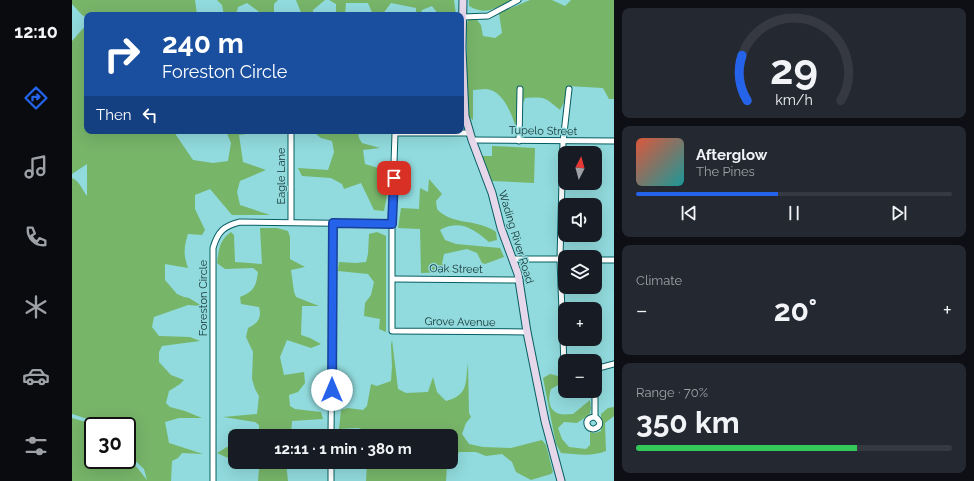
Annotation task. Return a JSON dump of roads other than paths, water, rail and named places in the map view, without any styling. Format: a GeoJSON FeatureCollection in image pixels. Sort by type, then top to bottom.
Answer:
{"type":"FeatureCollection","features":[{"type":"Feature","properties":{"kind":"main road","name":"Wading River Road"},"geometry":{"type":"LineString","coordinates":[[463,0],[463,12]]}},
{"type":"Feature","properties":{"kind":"main road","name":"Wading River Road"},"geometry":{"type":"LineString","coordinates":[[464,109],[471,136],[492,193],[502,228],[520,280],[527,332],[545,422],[561,481]]}},
{"type":"Feature","properties":{"kind":"street"},"geometry":{"type":"LineString","coordinates":[[464,17],[488,16],[518,0]]}},
{"type":"Feature","properties":{"kind":"street"},"geometry":{"type":"LineString","coordinates":[[519,141],[520,89]]}},
{"type":"Feature","properties":{"kind":"street"},"geometry":{"type":"LineString","coordinates":[[563,250],[563,142],[569,89]]}},
{"type":"Feature","properties":{"kind":"street","name":"Eagle Lane"},"geometry":{"type":"LineString","coordinates":[[291,134],[291,222]]}},
{"type":"Feature","properties":{"kind":"street","name":"Tupelo Street"},"geometry":{"type":"LineString","coordinates":[[392,224],[395,134]]}},
{"type":"Feature","properties":{"kind":"street","name":"Tupelo Street"},"geometry":{"type":"LineString","coordinates":[[420,134],[471,136],[519,141],[614,141]]}},
{"type":"Feature","properties":{"kind":"street","name":"Foreston Circle"},"geometry":{"type":"LineString","coordinates":[[213,481],[213,248],[216,238],[220,232],[226,227],[240,222],[392,224]]}},
{"type":"Feature","properties":{"kind":"street"},"geometry":{"type":"LineString","coordinates":[[331,429],[333,223]]}},
{"type":"Feature","properties":{"kind":"street"},"geometry":{"type":"LineString","coordinates":[[392,224],[393,279]]}},
{"type":"Feature","properties":{"kind":"street"},"geometry":{"type":"LineString","coordinates":[[513,259],[558,259]]}},
{"type":"Feature","properties":{"kind":"street"},"geometry":{"type":"LineString","coordinates":[[602,260],[614,260]]}},
{"type":"Feature","properties":{"kind":"street","name":"Oak Street"},"geometry":{"type":"LineString","coordinates":[[393,279],[520,280]]}},
{"type":"Feature","properties":{"kind":"street","name":"Grove Avenue"},"geometry":{"type":"LineString","coordinates":[[393,279],[392,331],[527,332]]}},
{"type":"Feature","properties":{"kind":"street"},"geometry":{"type":"LineString","coordinates":[[563,294],[564,354]]}},
{"type":"Feature","properties":{"kind":"street"},"geometry":{"type":"LineString","coordinates":[[602,367],[614,364]]}},
{"type":"Feature","properties":{"kind":"street"},"geometry":{"type":"LineString","coordinates":[[595,398],[595,416]]}},
{"type":"Feature","properties":{"kind":"street"},"geometry":{"type":"LineString","coordinates":[[331,469],[331,481]]}}]}
